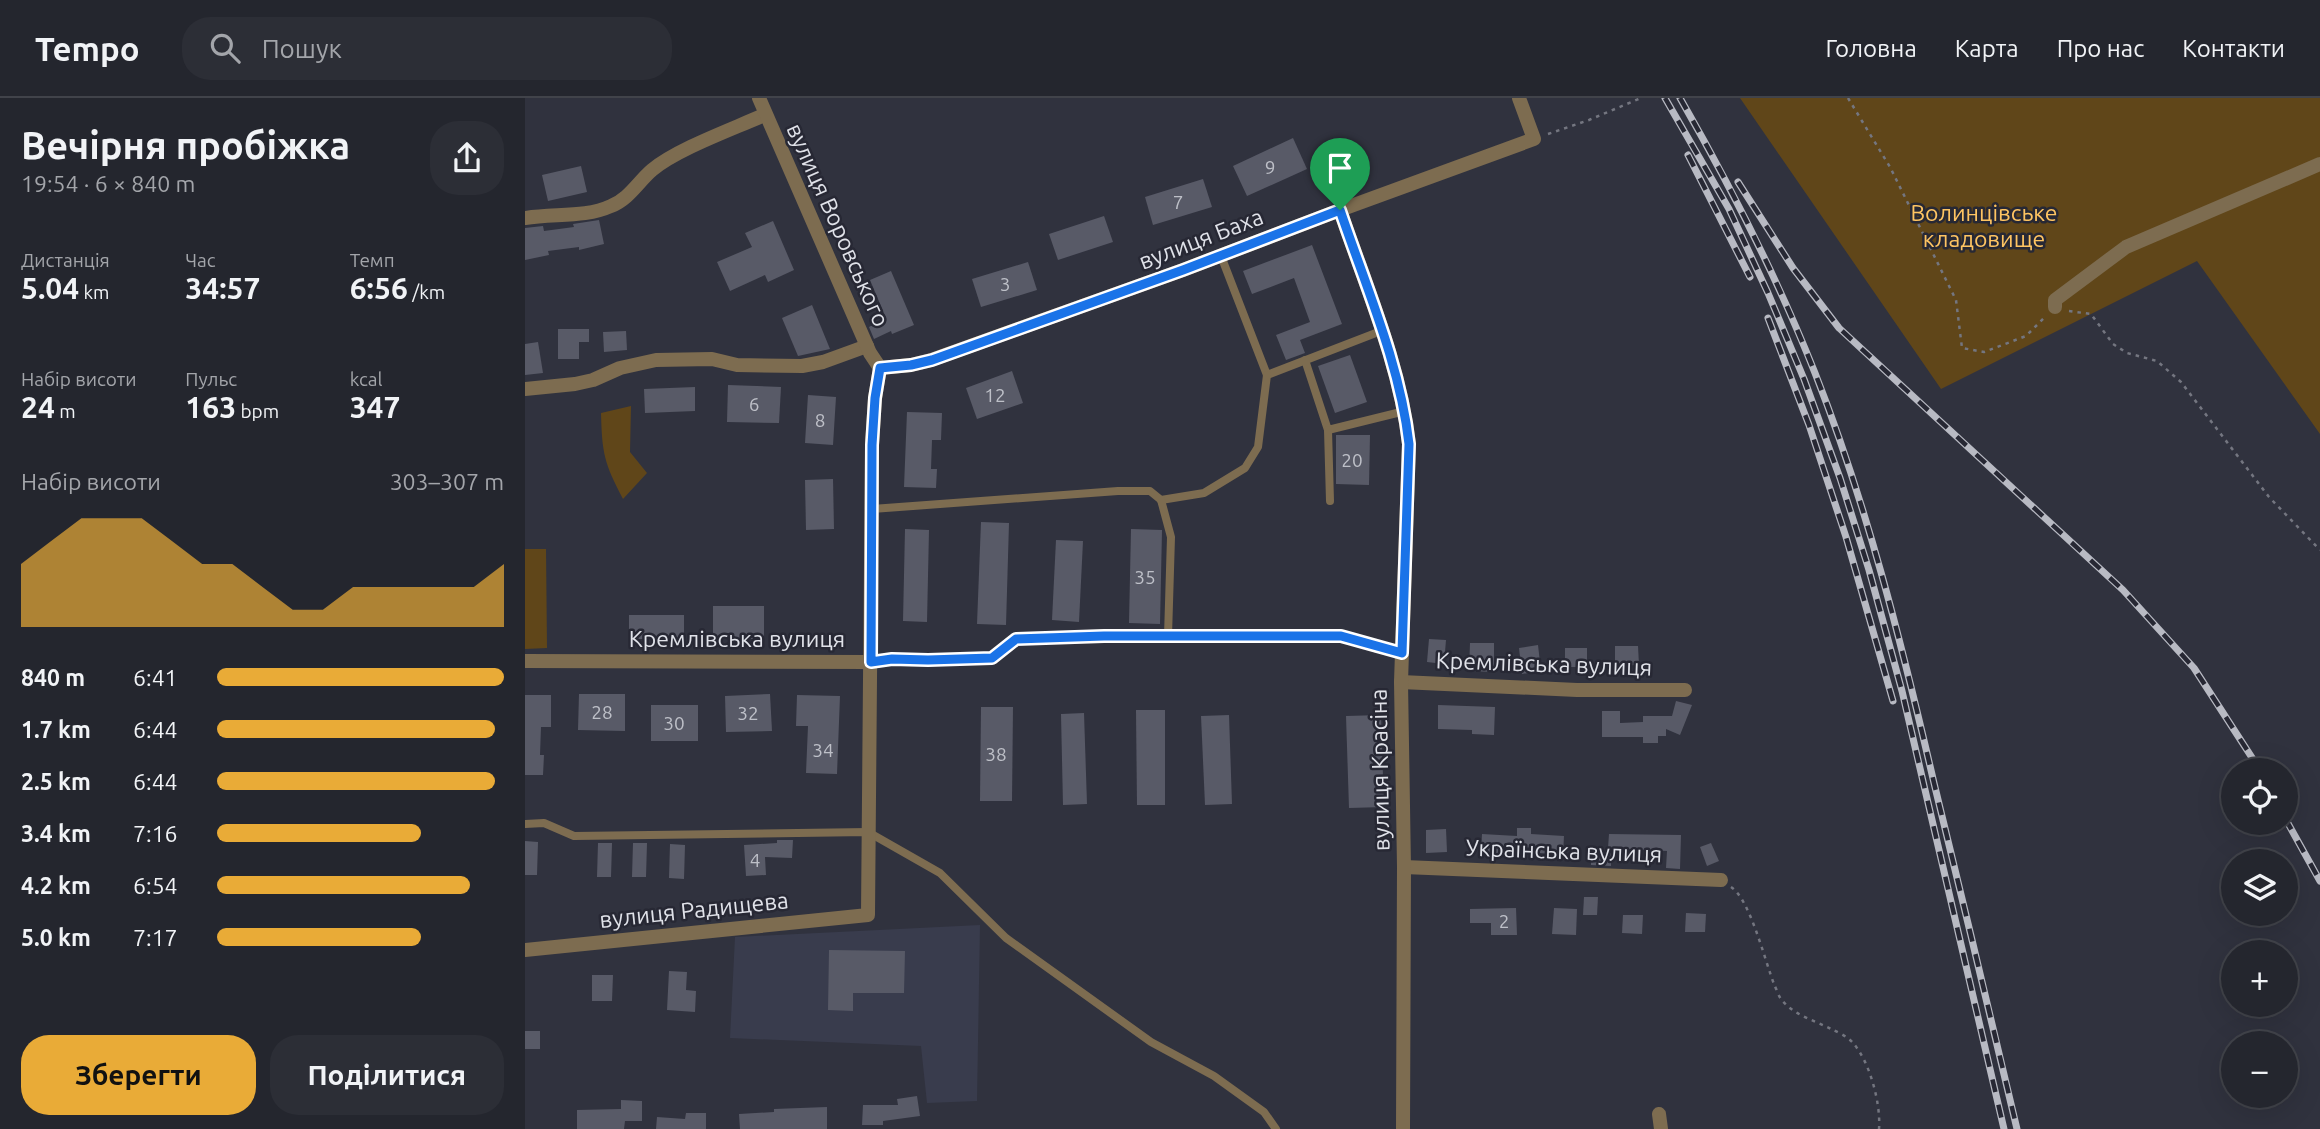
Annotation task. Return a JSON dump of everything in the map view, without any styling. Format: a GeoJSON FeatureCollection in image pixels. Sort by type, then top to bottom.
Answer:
{"type":"FeatureCollection","features":[{"type":"Feature","properties":{"kind":"street","name":"вулиця Воровського"},"geometry":{"type":"LineString","coordinates":[[759,98],[764,115],[867,346],[880,368]]}},
{"type":"Feature","properties":{"kind":"street"},"geometry":{"type":"LineString","coordinates":[[1519,98],[1534,138]]}},
{"type":"Feature","properties":{"kind":"street"},"geometry":{"type":"LineString","coordinates":[[525,218],[591,212],[611,207],[629,196],[652,170],[675,156],[764,115]]}},
{"type":"Feature","properties":{"kind":"street","name":"вулиця Баха"},"geometry":{"type":"LineString","coordinates":[[880,368],[932,360],[1221,256],[1534,138]]}},
{"type":"Feature","properties":{"kind":"street"},"geometry":{"type":"LineString","coordinates":[[2055,307],[2055,300],[2126,247],[2320,164]]}},
{"type":"Feature","properties":{"kind":"street","name":"вулиця Красіна"},"geometry":{"type":"LineString","coordinates":[[1340,210],[1405,411],[1409,444],[1401,682],[1404,867],[1403,1129]]}},
{"type":"Feature","properties":{"kind":"street"},"geometry":{"type":"LineString","coordinates":[[525,389],[576,384],[620,368],[656,360],[712,359],[737,365],[802,366],[823,362],[867,346]]}},
{"type":"Feature","properties":{"kind":"street"},"geometry":{"type":"LineString","coordinates":[[868,832],[872,509],[875,398],[880,368]]}},
{"type":"Feature","properties":{"kind":"street","name":"Кремлівська вулиця"},"geometry":{"type":"LineString","coordinates":[[525,661],[871,662]]}},
{"type":"Feature","properties":{"kind":"street","name":"Кремлівська вулиця"},"geometry":{"type":"LineString","coordinates":[[1401,682],[1577,690],[1685,690]]}},
{"type":"Feature","properties":{"kind":"street","name":"вулиця Радищева"},"geometry":{"type":"LineString","coordinates":[[525,950],[868,915],[868,832]]}},
{"type":"Feature","properties":{"kind":"street","name":"Українська вулиця"},"geometry":{"type":"LineString","coordinates":[[1404,867],[1721,880]]}},
{"type":"Feature","properties":{"kind":"lane"},"geometry":{"type":"LineString","coordinates":[[1161,500],[1204,493],[1245,468],[1258,447],[1267,375],[1221,256]]}},
{"type":"Feature","properties":{"kind":"lane"},"geometry":{"type":"LineString","coordinates":[[1267,375],[1381,331]]}},
{"type":"Feature","properties":{"kind":"lane"},"geometry":{"type":"LineString","coordinates":[[1305,360],[1328,430],[1330,501]]}},
{"type":"Feature","properties":{"kind":"lane"},"geometry":{"type":"LineString","coordinates":[[1328,430],[1405,411]]}},
{"type":"Feature","properties":{"kind":"lane"},"geometry":{"type":"LineString","coordinates":[[872,509],[1150,491],[1161,500],[1171,537],[1168,636]]}},
{"type":"Feature","properties":{"kind":"lane"},"geometry":{"type":"LineString","coordinates":[[525,824],[544,823],[574,836],[868,832],[940,873],[1006,938],[1151,1042],[1214,1076],[1264,1112],[1276,1129]]}},
{"type":"Feature","properties":{"kind":"path"},"geometry":{"type":"LineString","coordinates":[[1534,138],[1589,120],[1641,98]]}},
{"type":"Feature","properties":{"kind":"path"},"geometry":{"type":"LineString","coordinates":[[1848,98],[1890,167],[1956,300],[1962,348],[1984,352],[2026,336],[2055,307],[2077,314],[2091,314],[2113,344],[2127,353],[2157,361],[2181,382],[2269,497],[2320,550]]}},
{"type":"Feature","properties":{"kind":"path","name":"Кремлівська вулиця"},"geometry":{"type":"LineString","coordinates":[[871,662],[892,659],[992,658],[1016,639],[1104,636],[1341,636],[1402,653]]}},
{"type":"Feature","properties":{"kind":"path"},"geometry":{"type":"LineString","coordinates":[[1721,880],[1737,890],[1753,921],[1781,998],[1806,1019],[1853,1042],[1869,1068],[1880,1118],[1879,1129]]}},
{"type":"Feature","properties":{"kind":"shaded area"},"geometry":{"type":"Polygon","coordinates":[[[980,925],[977,1101],[927,1103],[921,1046],[730,1038],[735,937],[980,925]]]}},
{"type":"Feature","properties":{"kind":"green space","name":"Волинцівське кладовище"},"geometry":{"type":"Polygon","coordinates":[[[1740,98],[2320,98],[2320,434],[2197,261],[1941,389],[1740,98]]]}},
{"type":"Feature","properties":{"kind":"green space"},"geometry":{"type":"Polygon","coordinates":[[[631,406],[630,452],[647,473],[623,499],[605,458],[601,413],[631,406]]]}},
{"type":"Feature","properties":{"kind":"green space"},"geometry":{"type":"Polygon","coordinates":[[[525,549],[546,549],[547,648],[525,649],[525,549]]]}},
{"type":"Feature","properties":{"kind":"building"},"geometry":{"type":"Polygon","coordinates":[[[1293,138],[1307,169],[1247,196],[1233,166],[1293,138]]]}},
{"type":"Feature","properties":{"kind":"building"},"geometry":{"type":"Polygon","coordinates":[[[581,166],[587,192],[548,201],[542,175],[581,166]]]}},
{"type":"Feature","properties":{"kind":"building"},"geometry":{"type":"Polygon","coordinates":[[[1203,179],[1212,207],[1153,225],[1145,197],[1203,179]]]}},
{"type":"Feature","properties":{"kind":"building"},"geometry":{"type":"Polygon","coordinates":[[[1104,216],[1113,242],[1058,260],[1049,234],[1104,216]]]}},
{"type":"Feature","properties":{"kind":"building"},"geometry":{"type":"Polygon","coordinates":[[[599,220],[604,244],[579,250],[579,247],[548,251],[549,255],[525,260],[525,228],[543,226],[544,231],[599,220]]]}},
{"type":"Feature","properties":{"kind":"building"},"geometry":{"type":"Polygon","coordinates":[[[773,221],[794,270],[768,282],[765,275],[730,291],[717,262],[752,247],[745,233],[773,221]]]}},
{"type":"Feature","properties":{"kind":"building"},"geometry":{"type":"Polygon","coordinates":[[[1312,245],[1342,324],[1300,340],[1305,353],[1286,360],[1276,335],[1310,322],[1294,278],[1252,294],[1243,271],[1312,245]]]}},
{"type":"Feature","properties":{"kind":"building"},"geometry":{"type":"Polygon","coordinates":[[[1028,262],[1037,290],[981,307],[972,279],[1028,262]]]}},
{"type":"Feature","properties":{"kind":"building"},"geometry":{"type":"Polygon","coordinates":[[[891,271],[914,325],[874,339],[869,327],[886,318],[870,280],[891,271]]]}},
{"type":"Feature","properties":{"kind":"building"},"geometry":{"type":"Polygon","coordinates":[[[812,305],[830,349],[798,356],[782,318],[812,305]]]}},
{"type":"Feature","properties":{"kind":"building"},"geometry":{"type":"Polygon","coordinates":[[[558,329],[589,329],[589,342],[579,342],[579,359],[558,359],[558,329]]]}},
{"type":"Feature","properties":{"kind":"building"},"geometry":{"type":"Polygon","coordinates":[[[626,331],[627,350],[604,352],[603,332],[626,331]]]}},
{"type":"Feature","properties":{"kind":"building"},"geometry":{"type":"Polygon","coordinates":[[[538,342],[543,373],[525,375],[525,344],[538,342]]]}},
{"type":"Feature","properties":{"kind":"building"},"geometry":{"type":"Polygon","coordinates":[[[1350,355],[1367,402],[1335,413],[1318,366],[1350,355]]]}},
{"type":"Feature","properties":{"kind":"building"},"geometry":{"type":"Polygon","coordinates":[[[1012,371],[1023,403],[977,419],[966,388],[1012,371]]]}},
{"type":"Feature","properties":{"kind":"building"},"geometry":{"type":"Polygon","coordinates":[[[728,385],[781,387],[779,423],[727,422],[728,385]]]}},
{"type":"Feature","properties":{"kind":"building"},"geometry":{"type":"Polygon","coordinates":[[[695,387],[695,411],[645,413],[644,389],[695,387]]]}},
{"type":"Feature","properties":{"kind":"building"},"geometry":{"type":"Polygon","coordinates":[[[808,395],[836,397],[833,445],[805,443],[808,395]]]}},
{"type":"Feature","properties":{"kind":"building"},"geometry":{"type":"Polygon","coordinates":[[[907,412],[942,413],[941,440],[932,440],[931,469],[937,469],[936,488],[904,487],[907,412]]]}},
{"type":"Feature","properties":{"kind":"building"},"geometry":{"type":"Polygon","coordinates":[[[1336,435],[1370,435],[1369,485],[1336,484],[1336,435]]]}},
{"type":"Feature","properties":{"kind":"building"},"geometry":{"type":"Polygon","coordinates":[[[833,479],[834,529],[806,530],[805,480],[833,479]]]}},
{"type":"Feature","properties":{"kind":"building"},"geometry":{"type":"Polygon","coordinates":[[[981,522],[1009,523],[1006,625],[977,624],[981,522]]]}},
{"type":"Feature","properties":{"kind":"building"},"geometry":{"type":"Polygon","coordinates":[[[905,529],[929,530],[927,622],[903,621],[905,529]]]}},
{"type":"Feature","properties":{"kind":"building"},"geometry":{"type":"Polygon","coordinates":[[[1131,529],[1162,530],[1160,624],[1129,623],[1131,529]]]}},
{"type":"Feature","properties":{"kind":"building"},"geometry":{"type":"Polygon","coordinates":[[[1056,540],[1083,541],[1079,622],[1052,620],[1056,540]]]}},
{"type":"Feature","properties":{"kind":"building"},"geometry":{"type":"Polygon","coordinates":[[[713,606],[764,606],[764,639],[713,639],[713,606]]]}},
{"type":"Feature","properties":{"kind":"building"},"geometry":{"type":"Polygon","coordinates":[[[629,615],[684,615],[684,639],[629,639],[629,615]]]}},
{"type":"Feature","properties":{"kind":"building"},"geometry":{"type":"Polygon","coordinates":[[[1429,639],[1446,640],[1444,664],[1427,662],[1429,639]]]}},
{"type":"Feature","properties":{"kind":"building"},"geometry":{"type":"Polygon","coordinates":[[[1470,643],[1494,643],[1494,672],[1469,671],[1470,643]]]}},
{"type":"Feature","properties":{"kind":"building"},"geometry":{"type":"Polygon","coordinates":[[[1538,645],[1541,671],[1522,674],[1519,648],[1538,645]]]}},
{"type":"Feature","properties":{"kind":"building"},"geometry":{"type":"Polygon","coordinates":[[[1615,646],[1638,646],[1639,665],[1615,666],[1615,646]]]}},
{"type":"Feature","properties":{"kind":"building"},"geometry":{"type":"Polygon","coordinates":[[[1565,648],[1587,648],[1587,667],[1565,667],[1565,648]]]}},
{"type":"Feature","properties":{"kind":"building"},"geometry":{"type":"Polygon","coordinates":[[[579,694],[625,694],[625,731],[578,730],[579,694]]]}},
{"type":"Feature","properties":{"kind":"building"},"geometry":{"type":"Polygon","coordinates":[[[770,694],[772,731],[726,732],[725,696],[770,694]]]}},
{"type":"Feature","properties":{"kind":"building"},"geometry":{"type":"Polygon","coordinates":[[[525,695],[551,695],[551,727],[541,727],[540,755],[544,755],[543,775],[525,775],[525,695]]]}},
{"type":"Feature","properties":{"kind":"building"},"geometry":{"type":"Polygon","coordinates":[[[797,695],[840,696],[837,774],[806,773],[808,726],[796,726],[797,695]]]}},
{"type":"Feature","properties":{"kind":"building"},"geometry":{"type":"Polygon","coordinates":[[[1676,701],[1692,705],[1680,735],[1666,729],[1666,736],[1658,736],[1658,743],[1643,743],[1643,737],[1602,737],[1602,711],[1620,711],[1620,723],[1643,722],[1643,716],[1672,716],[1676,701]]]}},
{"type":"Feature","properties":{"kind":"building"},"geometry":{"type":"Polygon","coordinates":[[[651,705],[698,705],[698,741],[651,741],[651,705]]]}},
{"type":"Feature","properties":{"kind":"building"},"geometry":{"type":"Polygon","coordinates":[[[1438,705],[1495,707],[1494,735],[1472,734],[1472,730],[1438,729],[1438,705]]]}},
{"type":"Feature","properties":{"kind":"building"},"geometry":{"type":"Polygon","coordinates":[[[981,707],[1013,707],[1012,801],[980,801],[981,707]]]}},
{"type":"Feature","properties":{"kind":"building"},"geometry":{"type":"Polygon","coordinates":[[[1136,710],[1165,710],[1165,805],[1137,805],[1136,710]]]}},
{"type":"Feature","properties":{"kind":"building"},"geometry":{"type":"Polygon","coordinates":[[[1084,713],[1087,804],[1063,805],[1061,714],[1084,713]]]}},
{"type":"Feature","properties":{"kind":"building"},"geometry":{"type":"Polygon","coordinates":[[[1229,715],[1232,804],[1205,805],[1201,716],[1229,715]]]}},
{"type":"Feature","properties":{"kind":"building"},"geometry":{"type":"Polygon","coordinates":[[[1381,715],[1384,807],[1349,808],[1346,716],[1381,715]]]}},
{"type":"Feature","properties":{"kind":"building"},"geometry":{"type":"Polygon","coordinates":[[[1517,828],[1531,828],[1531,834],[1564,836],[1563,855],[1540,853],[1540,847],[1504,848],[1504,854],[1481,852],[1482,834],[1517,836],[1517,828]]]}},
{"type":"Feature","properties":{"kind":"building"},"geometry":{"type":"Polygon","coordinates":[[[1446,829],[1447,852],[1426,853],[1426,830],[1446,829]]]}},
{"type":"Feature","properties":{"kind":"building"},"geometry":{"type":"Polygon","coordinates":[[[1609,834],[1681,835],[1680,869],[1666,868],[1667,851],[1608,848],[1609,834]]]}},
{"type":"Feature","properties":{"kind":"building"},"geometry":{"type":"Polygon","coordinates":[[[777,840],[793,840],[792,858],[765,857],[766,875],[746,876],[744,845],[777,843],[777,840]]]}},
{"type":"Feature","properties":{"kind":"building"},"geometry":{"type":"Polygon","coordinates":[[[525,841],[538,842],[537,875],[525,875],[525,841]]]}},
{"type":"Feature","properties":{"kind":"building"},"geometry":{"type":"Polygon","coordinates":[[[598,843],[612,843],[611,877],[597,877],[598,843]]]}},
{"type":"Feature","properties":{"kind":"building"},"geometry":{"type":"Polygon","coordinates":[[[633,843],[647,843],[646,877],[632,877],[633,843]]]}},
{"type":"Feature","properties":{"kind":"building"},"geometry":{"type":"Polygon","coordinates":[[[1711,843],[1719,861],[1707,866],[1700,847],[1711,843]]]}},
{"type":"Feature","properties":{"kind":"building"},"geometry":{"type":"Polygon","coordinates":[[[670,844],[685,845],[684,879],[669,878],[670,844]]]}},
{"type":"Feature","properties":{"kind":"building"},"geometry":{"type":"Polygon","coordinates":[[[1591,852],[1611,852],[1611,866],[1591,865],[1591,852]]]}},
{"type":"Feature","properties":{"kind":"building"},"geometry":{"type":"Polygon","coordinates":[[[1584,897],[1598,897],[1597,915],[1583,915],[1584,897]]]}},
{"type":"Feature","properties":{"kind":"building"},"geometry":{"type":"Polygon","coordinates":[[[1516,908],[1517,935],[1491,935],[1491,923],[1470,923],[1470,909],[1516,908]]]}},
{"type":"Feature","properties":{"kind":"building"},"geometry":{"type":"Polygon","coordinates":[[[1554,908],[1577,909],[1576,935],[1552,934],[1554,908]]]}},
{"type":"Feature","properties":{"kind":"building"},"geometry":{"type":"Polygon","coordinates":[[[1686,913],[1706,914],[1705,932],[1685,932],[1686,913]]]}},
{"type":"Feature","properties":{"kind":"building"},"geometry":{"type":"Polygon","coordinates":[[[1623,915],[1643,915],[1642,934],[1622,933],[1623,915]]]}},
{"type":"Feature","properties":{"kind":"building"},"geometry":{"type":"Polygon","coordinates":[[[829,950],[905,951],[904,993],[853,993],[853,1011],[828,1010],[829,950]]]}},
{"type":"Feature","properties":{"kind":"building"},"geometry":{"type":"Polygon","coordinates":[[[669,971],[687,972],[686,990],[696,991],[695,1012],[667,1010],[669,971]]]}},
{"type":"Feature","properties":{"kind":"building"},"geometry":{"type":"Polygon","coordinates":[[[592,975],[613,975],[612,1001],[592,1001],[592,975]]]}},
{"type":"Feature","properties":{"kind":"building"},"geometry":{"type":"Polygon","coordinates":[[[525,1031],[540,1031],[540,1049],[525,1049],[525,1031]]]}},
{"type":"Feature","properties":{"kind":"building"},"geometry":{"type":"Polygon","coordinates":[[[917,1096],[920,1116],[883,1121],[883,1125],[862,1125],[863,1105],[898,1105],[897,1099],[917,1096]]]}},
{"type":"Feature","properties":{"kind":"building"},"geometry":{"type":"Polygon","coordinates":[[[621,1100],[642,1101],[642,1121],[625,1121],[624,1129],[577,1129],[577,1110],[621,1109],[621,1100]]]}},
{"type":"Feature","properties":{"kind":"building"},"geometry":{"type":"Polygon","coordinates":[[[827,1107],[827,1129],[740,1129],[739,1114],[774,1112],[774,1109],[827,1107]]]}},
{"type":"Feature","properties":{"kind":"building"},"geometry":{"type":"Polygon","coordinates":[[[686,1113],[706,1113],[706,1129],[656,1129],[657,1117],[685,1119],[686,1113]]]}},
{"type":"Feature","properties":{"kind":"railway"},"geometry":{"type":"LineString","coordinates":[[1665,98],[1729,209],[1768,293],[1804,379],[1840,478],[1869,570],[1902,691],[2004,1129]]}},
{"type":"Feature","properties":{"kind":"railway"},"geometry":{"type":"LineString","coordinates":[[1680,98],[1735,199],[1785,302],[1815,373],[1851,473],[1909,679],[2017,1129]]}},
{"type":"Feature","properties":{"kind":"railway"},"geometry":{"type":"LineString","coordinates":[[1688,155],[1750,277]]}},
{"type":"Feature","properties":{"kind":"railway"},"geometry":{"type":"LineString","coordinates":[[1738,182],[1793,268],[1839,328],[2123,590],[2194,668],[2252,758]]}},
{"type":"Feature","properties":{"kind":"railway"},"geometry":{"type":"LineString","coordinates":[[1768,318],[1809,425],[1846,537],[1893,701]]}},
{"type":"Feature","properties":{"kind":"railway"},"geometry":{"type":"LineString","coordinates":[[2294,835],[2320,881]]}},
{"type":"Feature","properties":{"kind":"route"},"geometry":{"type":"LineString","coordinates":[[1340,210],[1396,375],[1405,411],[1409,444],[1402,653],[1341,636],[1104,636],[1016,639],[1002,653],[992,658],[892,659],[871,662],[872,445],[880,368],[932,360],[1183,270],[1340,210]]}}]}
